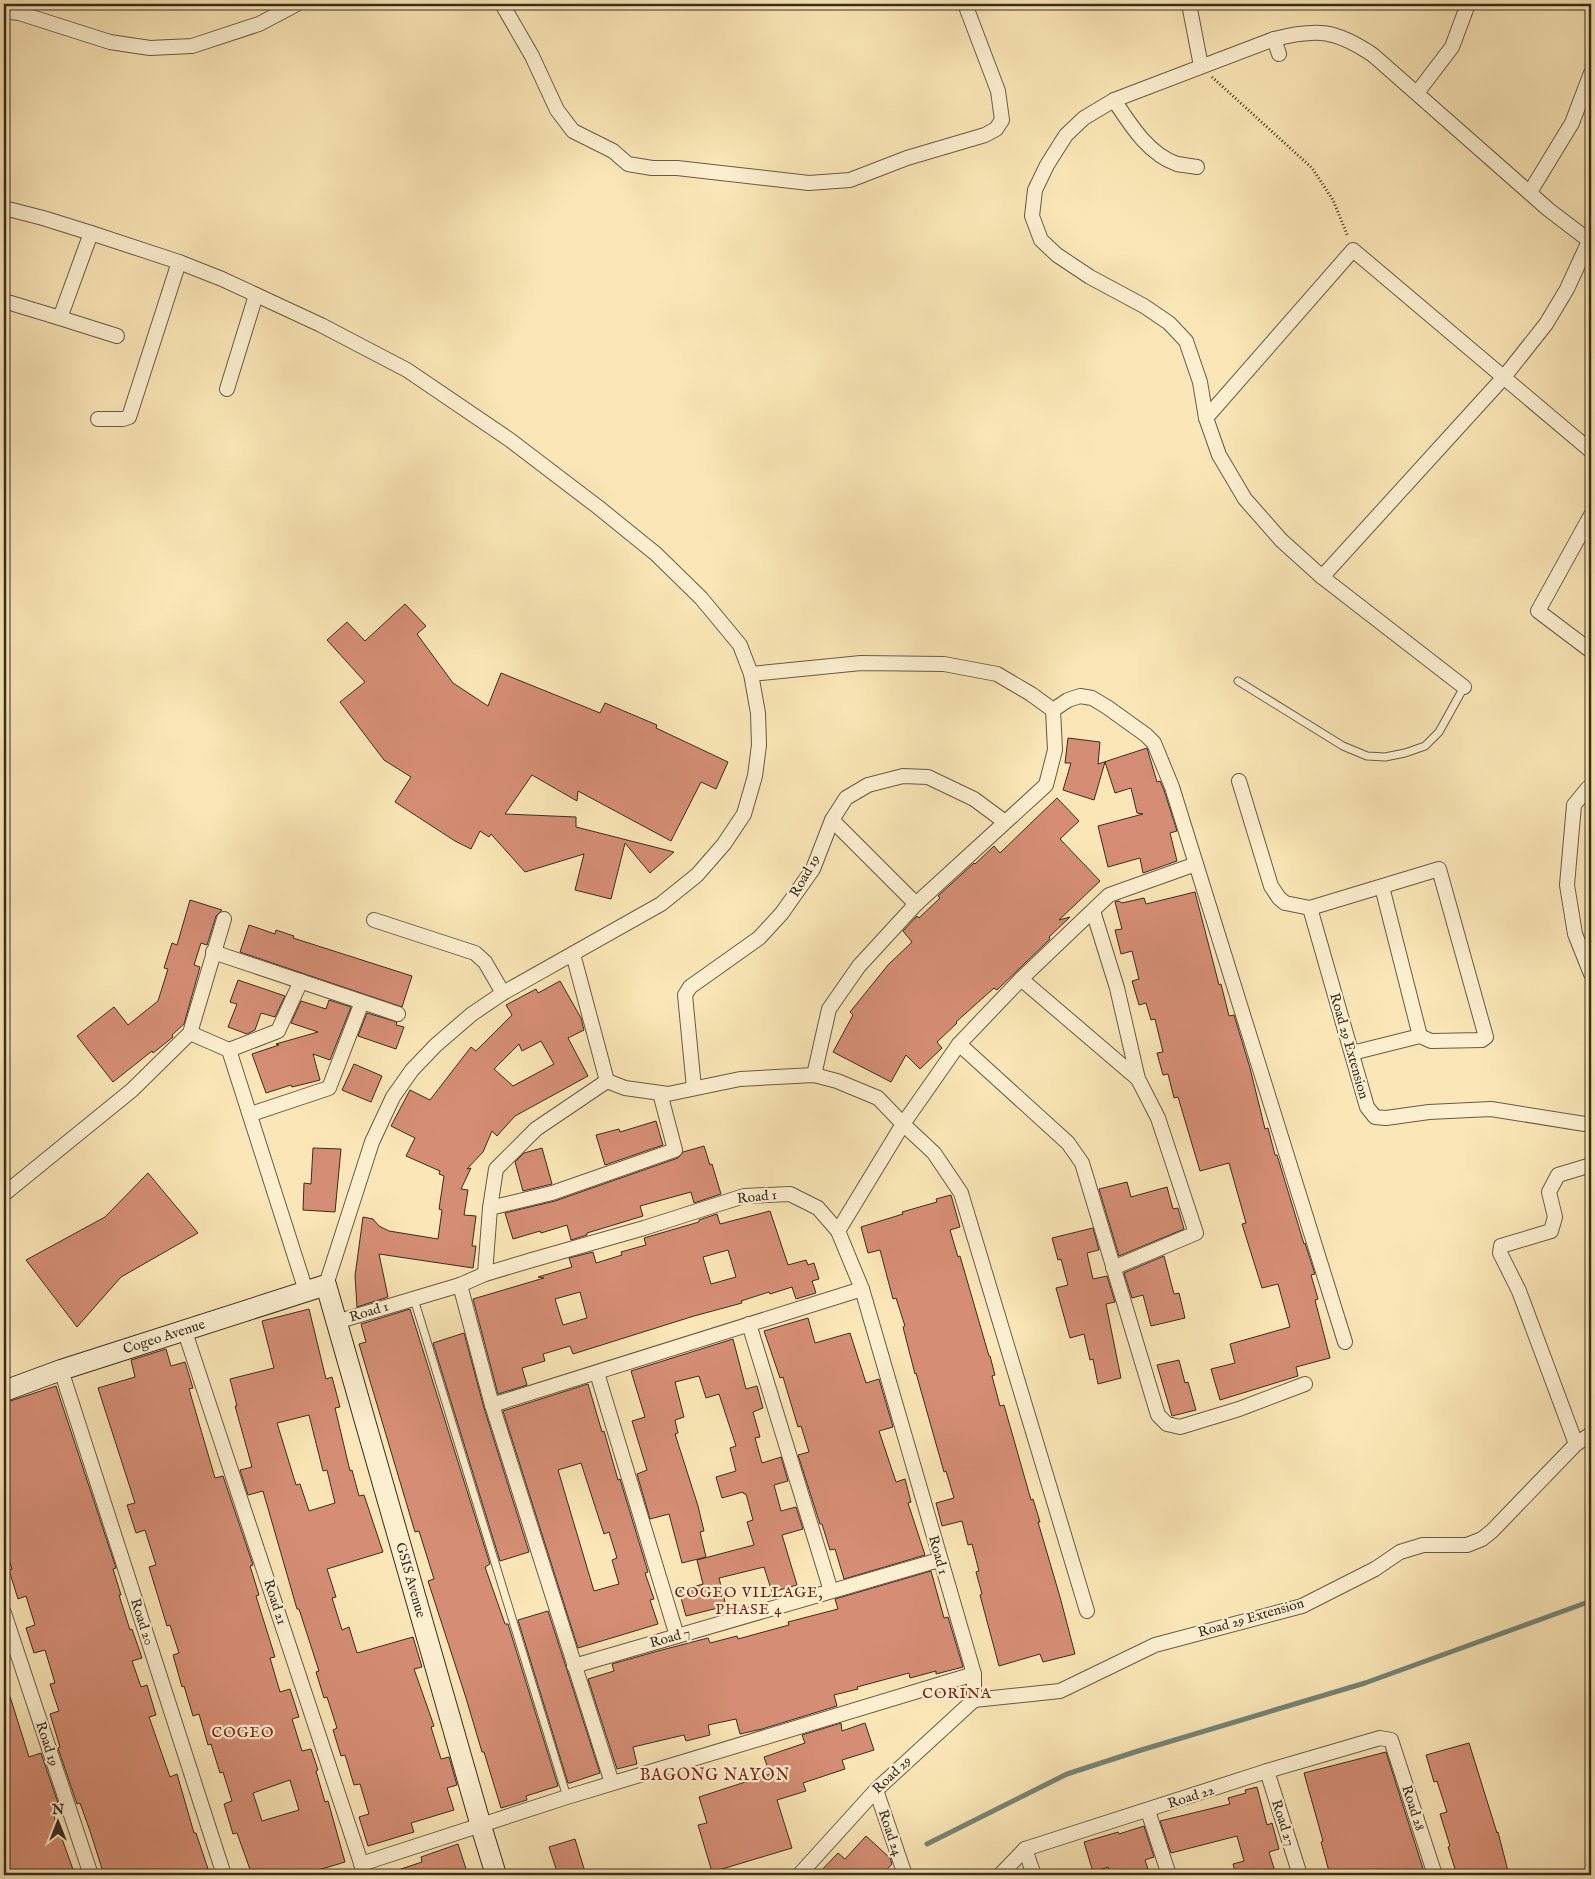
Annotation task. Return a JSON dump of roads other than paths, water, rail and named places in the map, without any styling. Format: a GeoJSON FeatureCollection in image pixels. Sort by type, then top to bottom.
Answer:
{"type":"FeatureCollection","features":[{"type":"Feature","properties":{"kind":"street"},"geometry":{"type":"LineString","coordinates":[[4,11],[20,13],[110,42],[150,48],[192,46],[259,24],[297,4]]}},
{"type":"Feature","properties":{"kind":"street"},"geometry":{"type":"LineString","coordinates":[[502,4],[532,56],[557,110],[573,131],[613,151],[628,164],[809,183],[850,180],[907,158],[986,134],[996,129],[1002,120],[1002,106],[965,4]]}},
{"type":"Feature","properties":{"kind":"street"},"geometry":{"type":"LineString","coordinates":[[1189,4],[1201,66]]}},
{"type":"Feature","properties":{"kind":"street"},"geometry":{"type":"LineString","coordinates":[[1417,93],[1452,47],[1468,4]]}},
{"type":"Feature","properties":{"kind":"street"},"geometry":{"type":"LineString","coordinates":[[1322,577],[1504,377],[1546,324],[1567,289],[1590,241],[1530,192],[1373,55],[1351,40],[1327,33],[1300,33],[1274,39],[1114,100],[1084,118],[1066,135],[1047,165],[1035,190],[1032,216],[1041,240],[1057,256],[1090,277],[1144,306],[1169,323],[1186,341],[1200,382],[1206,418],[1219,455],[1245,499],[1281,540],[1322,577],[1464,686]]}},
{"type":"Feature","properties":{"kind":"street"},"geometry":{"type":"LineString","coordinates":[[1274,39],[1279,54]]}},
{"type":"Feature","properties":{"kind":"street"},"geometry":{"type":"LineString","coordinates":[[1530,192],[1572,123],[1591,73]]}},
{"type":"Feature","properties":{"kind":"street"},"geometry":{"type":"LineString","coordinates":[[1114,100],[1137,134],[1160,154],[1177,163],[1197,167]]}},
{"type":"Feature","properties":{"kind":"street"},"geometry":{"type":"LineString","coordinates":[[4,208],[43,218],[178,262],[321,325],[407,370],[510,440],[656,554],[701,598],[740,645],[751,674],[758,713],[759,745],[756,776],[744,814],[724,844],[697,875],[661,904],[503,993],[472,1014],[436,1045],[412,1070],[393,1097],[372,1142],[326,1285]]}},
{"type":"Feature","properties":{"kind":"street"},"geometry":{"type":"LineString","coordinates":[[60,318],[91,233]]}},
{"type":"Feature","properties":{"kind":"street"},"geometry":{"type":"LineString","coordinates":[[1206,418],[1352,250],[1591,452]]}},
{"type":"Feature","properties":{"kind":"street"},"geometry":{"type":"LineString","coordinates":[[98,419],[123,420],[129,417],[178,262]]}},
{"type":"Feature","properties":{"kind":"street"},"geometry":{"type":"LineString","coordinates":[[226,389],[256,295]]}},
{"type":"Feature","properties":{"kind":"street"},"geometry":{"type":"LineString","coordinates":[[4,301],[116,336]]}},
{"type":"Feature","properties":{"kind":"street"},"geometry":{"type":"LineString","coordinates":[[1591,516],[1538,612],[1591,651]]}},
{"type":"Feature","properties":{"kind":"street"},"geometry":{"type":"LineString","coordinates":[[751,674],[860,663],[944,664],[997,674],[1031,694],[1053,710]]}},
{"type":"Feature","properties":{"kind":"street"},"geometry":{"type":"LineString","coordinates":[[1053,710],[1068,700],[1080,696],[1092,698],[1146,735],[1154,743],[1172,787],[1344,1342]]}},
{"type":"Feature","properties":{"kind":"street"},"geometry":{"type":"LineString","coordinates":[[814,1075],[829,1009],[859,966],[916,904],[1046,785],[1055,750],[1053,710]]}},
{"type":"Feature","properties":{"kind":"street","name":"Road 19"},"geometry":{"type":"LineString","coordinates":[[694,1088],[685,995],[690,987],[758,938],[782,913],[812,869],[832,820],[846,798],[868,785],[903,776],[928,778],[974,799],[1005,822]]}},
{"type":"Feature","properties":{"kind":"street"},"geometry":{"type":"LineString","coordinates":[[1239,781],[1272,886],[1279,898],[1285,903],[1310,908],[1439,869],[1486,1038],[1482,1040],[1431,1041],[1420,1036],[1352,1053]]}},
{"type":"Feature","properties":{"kind":"street"},"geometry":{"type":"LineString","coordinates":[[1591,787],[1574,805],[1567,884],[1575,934],[1591,974]]}},
{"type":"Feature","properties":{"kind":"street"},"geometry":{"type":"LineString","coordinates":[[832,820],[916,904]]}},
{"type":"Feature","properties":{"kind":"street"},"geometry":{"type":"LineString","coordinates":[[838,1231],[903,1124],[959,1044],[1021,979],[1109,895],[1196,864]]}},
{"type":"Feature","properties":{"kind":"street"},"geometry":{"type":"LineString","coordinates":[[1382,887],[1420,1036]]}},
{"type":"Feature","properties":{"kind":"street","name":"Road 29 Extension"},"geometry":{"type":"LineString","coordinates":[[1310,908],[1367,1107],[1375,1117],[1386,1118],[1430,1112],[1491,1109],[1591,1125]]}},
{"type":"Feature","properties":{"kind":"street"},"geometry":{"type":"LineString","coordinates":[[1093,911],[1117,988],[1138,1078],[1158,1118],[1196,1233],[1113,1268]]}},
{"type":"Feature","properties":{"kind":"street"},"geometry":{"type":"LineString","coordinates":[[5,1189],[132,1090],[190,1033],[224,919]]}},
{"type":"Feature","properties":{"kind":"street"},"geometry":{"type":"LineString","coordinates":[[374,920],[475,953],[485,962],[503,993]]}},
{"type":"Feature","properties":{"kind":"street"},"geometry":{"type":"LineString","coordinates":[[213,952],[398,1014]]}},
{"type":"Feature","properties":{"kind":"street"},"geometry":{"type":"LineString","coordinates":[[574,954],[607,1081]]}},
{"type":"Feature","properties":{"kind":"street"},"geometry":{"type":"LineString","coordinates":[[1021,979],[1138,1078]]}},
{"type":"Feature","properties":{"kind":"street"},"geometry":{"type":"LineString","coordinates":[[190,1033],[229,1050],[278,1031],[301,981]]}},
{"type":"Feature","properties":{"kind":"street"},"geometry":{"type":"LineString","coordinates":[[251,1114],[329,1088],[332,1085],[362,1002]]}},
{"type":"Feature","properties":{"kind":"street"},"geometry":{"type":"LineString","coordinates":[[959,1044],[1068,1142],[1082,1163],[1158,1415],[1167,1424],[1180,1427],[1239,1409],[1305,1384]]}},
{"type":"Feature","properties":{"kind":"street"},"geometry":{"type":"LineString","coordinates":[[229,1050],[306,1291]]}},
{"type":"Feature","properties":{"kind":"street"},"geometry":{"type":"LineString","coordinates":[[607,1081],[625,1088],[668,1094],[740,1079],[814,1075],[837,1080],[878,1098],[934,1153],[961,1193],[1087,1611]]}},
{"type":"Feature","properties":{"kind":"street"},"geometry":{"type":"LineString","coordinates":[[486,1274],[490,1208],[496,1169],[536,1129],[607,1081]]}},
{"type":"Feature","properties":{"kind":"street"},"geometry":{"type":"LineString","coordinates":[[490,1208],[552,1193],[675,1150],[660,1093]]}},
{"type":"Feature","properties":{"kind":"street"},"geometry":{"type":"LineString","coordinates":[[1576,1444],[1518,1291],[1500,1253],[1502,1246],[1551,1231],[1556,1217],[1549,1192],[1558,1175],[1591,1165]]}},
{"type":"Feature","properties":{"kind":"street","name":"Road 1"},"geometry":{"type":"LineString","coordinates":[[336,1322],[460,1285],[486,1274],[644,1228],[744,1196],[790,1194],[818,1208],[838,1231],[862,1289],[939,1560],[974,1674]]}},
{"type":"Feature","properties":{"kind":"street","name":"Cogeo Avenue"},"geometry":{"type":"LineString","coordinates":[[4,1391],[61,1370],[326,1285]]}},
{"type":"Feature","properties":{"kind":"street","name":"GSIS Avenue"},"geometry":{"type":"LineString","coordinates":[[326,1285],[480,1826],[496,1875]]}},
{"type":"Feature","properties":{"kind":"street"},"geometry":{"type":"LineString","coordinates":[[460,1285],[492,1405],[612,1784]]}},
{"type":"Feature","properties":{"kind":"street"},"geometry":{"type":"LineString","coordinates":[[492,1405],[862,1289]]}},
{"type":"Feature","properties":{"kind":"street"},"geometry":{"type":"LineString","coordinates":[[749,1324],[831,1591]]}},
{"type":"Feature","properties":{"kind":"street","name":"Road 21"},"geometry":{"type":"LineString","coordinates":[[184,1330],[363,1869]]}},
{"type":"Feature","properties":{"kind":"street","name":"Road 20"},"geometry":{"type":"LineString","coordinates":[[61,1370],[224,1875]]}},
{"type":"Feature","properties":{"kind":"street"},"geometry":{"type":"LineString","coordinates":[[597,1373],[677,1636]]}},
{"type":"Feature","properties":{"kind":"street","name":"Road 29 Extension"},"geometry":{"type":"LineString","coordinates":[[974,1700],[1060,1691],[1155,1645],[1302,1606],[1375,1569],[1400,1552],[1423,1545],[1467,1545],[1482,1539],[1576,1444],[1591,1434]]}},
{"type":"Feature","properties":{"kind":"street","name":"Road 7"},"geometry":{"type":"LineString","coordinates":[[574,1666],[939,1560]]}},
{"type":"Feature","properties":{"kind":"street","name":"Road 19"},"geometry":{"type":"LineString","coordinates":[[4,1613],[91,1875]]}},
{"type":"Feature","properties":{"kind":"street"},"geometry":{"type":"LineString","coordinates":[[363,1869],[480,1826],[567,1797],[974,1674],[974,1700]]}},
{"type":"Feature","properties":{"kind":"street","name":"Road 29"},"geometry":{"type":"LineString","coordinates":[[799,1875],[876,1790],[974,1700]]}},
{"type":"Feature","properties":{"kind":"street","name":"Road 22"},"geometry":{"type":"LineString","coordinates":[[1000,1875],[1026,1850],[1267,1771],[1366,1741],[1380,1738],[1391,1740]]}},
{"type":"Feature","properties":{"kind":"street","name":"Road 28"},"geometry":{"type":"LineString","coordinates":[[1391,1740],[1435,1875]]}},
{"type":"Feature","properties":{"kind":"street","name":"Road 27"},"geometry":{"type":"LineString","coordinates":[[1267,1771],[1300,1875]]}},
{"type":"Feature","properties":{"kind":"street","name":"Road 24"},"geometry":{"type":"LineString","coordinates":[[876,1790],[904,1875]]}},
{"type":"Feature","properties":{"kind":"street"},"geometry":{"type":"LineString","coordinates":[[1148,1811],[1169,1875]]}},
{"type":"Feature","properties":{"kind":"street"},"geometry":{"type":"LineString","coordinates":[[1026,1850],[1034,1875]]}},
{"type":"Feature","properties":{"kind":"lane"},"geometry":{"type":"LineString","coordinates":[[1238,682],[1343,746],[1367,756],[1384,757],[1405,753],[1425,746],[1439,732],[1464,686]]}},
{"type":"Feature","properties":{"kind":"lane"},"geometry":{"type":"LineString","coordinates":[[414,1299],[567,1797]]}},
{"type":"Feature","properties":{"kind":"waterway"},"geometry":{"type":"LineString","coordinates":[[927,1844],[1067,1774],[1365,1683],[1591,1601]]}},
{"type":"Feature","properties":{"kind":"district","name":"COGEO VILLAGE, PHASE 4"},"geometry":{"type":"Point","coordinates":[749,1600]}},
{"type":"Feature","properties":{"kind":"district","name":"CORINA"},"geometry":{"type":"Point","coordinates":[957,1693]}},
{"type":"Feature","properties":{"kind":"district","name":"COGEO"},"geometry":{"type":"Point","coordinates":[243,1732]}},
{"type":"Feature","properties":{"kind":"district","name":"BAGONG NAYON"},"geometry":{"type":"Point","coordinates":[715,1776]}}]}
